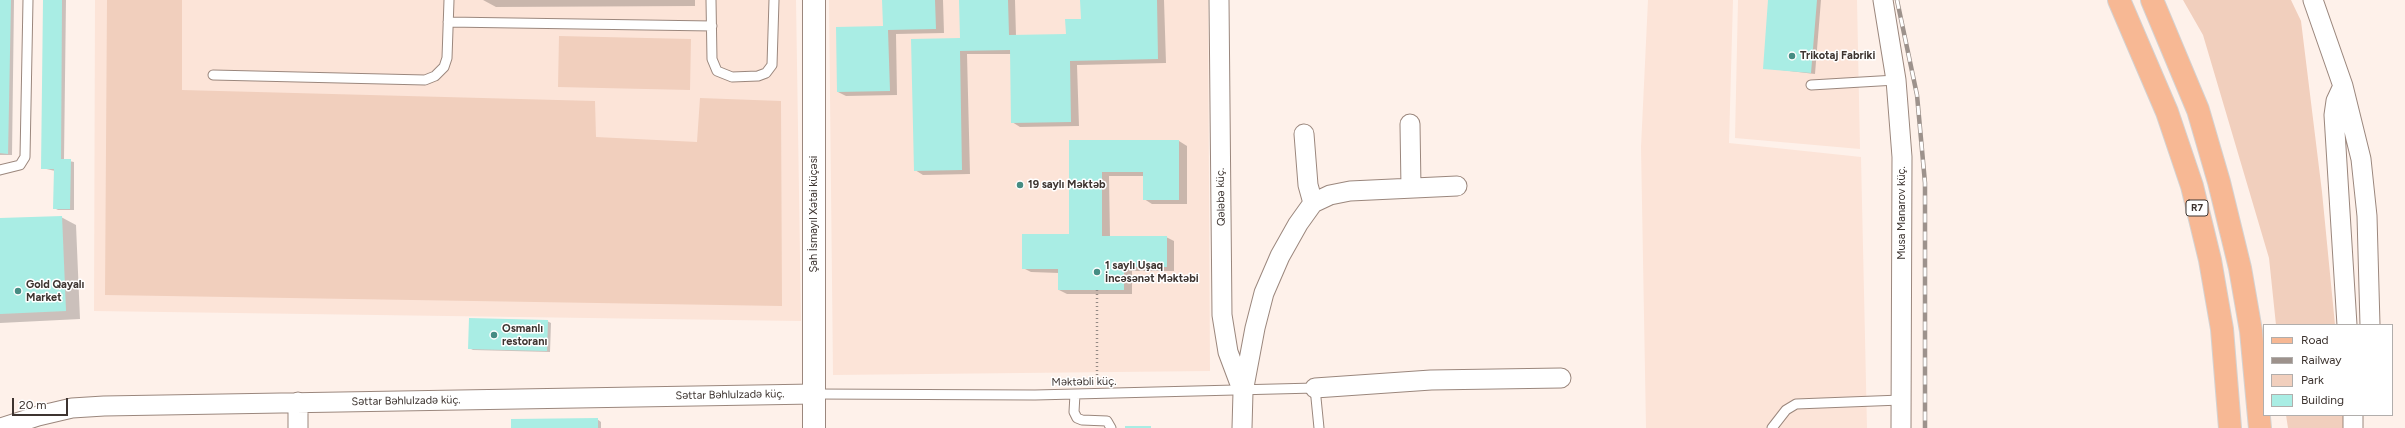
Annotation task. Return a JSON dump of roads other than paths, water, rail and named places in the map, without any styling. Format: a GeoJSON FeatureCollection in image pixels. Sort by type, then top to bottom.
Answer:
{"type":"FeatureCollection","features":[{"type":"Feature","properties":{"kind":"main road","name":"R7"},"geometry":{"type":"LineString","coordinates":[[2119,0],[2167,112],[2192,186],[2210,260],[2222,329],[2230,428]]}},
{"type":"Feature","properties":{"kind":"main road","name":"R7"},"geometry":{"type":"LineString","coordinates":[[2152,0],[2198,110],[2219,182],[2240,268],[2251,331],[2260,428]]}},
{"type":"Feature","properties":{"kind":"street","name":"Şah İsmayıl Xətai küçəsi"},"geometry":{"type":"LineString","coordinates":[[814,0],[814,428]]}},
{"type":"Feature","properties":{"kind":"street","name":"Qələbə küç."},"geometry":{"type":"LineString","coordinates":[[1219,0],[1222,315],[1228,352],[1242,392]]}},
{"type":"Feature","properties":{"kind":"street","name":"Musa Manarov küç."},"geometry":{"type":"LineString","coordinates":[[1883,0],[1896,80],[1902,157],[1901,428]]}},
{"type":"Feature","properties":{"kind":"street"},"geometry":{"type":"LineString","coordinates":[[2313,0],[2344,86],[2361,160],[2366,209],[2370,324]]}},
{"type":"Feature","properties":{"kind":"street"},"geometry":{"type":"LineString","coordinates":[[2344,86],[2336,101],[2334,115],[2346,324]]}},
{"type":"Feature","properties":{"kind":"street"},"geometry":{"type":"LineString","coordinates":[[1410,124],[1411,188]]}},
{"type":"Feature","properties":{"kind":"street"},"geometry":{"type":"LineString","coordinates":[[1304,134],[1308,185],[1313,203]]}},
{"type":"Feature","properties":{"kind":"street"},"geometry":{"type":"LineString","coordinates":[[1242,428],[1242,392],[1264,293],[1280,256],[1298,224],[1313,203],[1330,195],[1350,191],[1457,186]]}},
{"type":"Feature","properties":{"kind":"street"},"geometry":{"type":"LineString","coordinates":[[1315,388],[1431,380],[1561,378]]}},
{"type":"Feature","properties":{"kind":"street","name":"Səttar Bəhlulzadə küç."},"geometry":{"type":"LineString","coordinates":[[1,428],[72,408],[298,402],[814,394]]}},
{"type":"Feature","properties":{"kind":"street"},"geometry":{"type":"LineString","coordinates":[[298,402],[298,428]]}},
{"type":"Feature","properties":{"kind":"street"},"geometry":{"type":"LineString","coordinates":[[2353,416],[2354,428]]}},
{"type":"Feature","properties":{"kind":"lane"},"geometry":{"type":"LineString","coordinates":[[0,170],[9,170],[20,165],[25,157],[28,0]]}},
{"type":"Feature","properties":{"kind":"lane"},"geometry":{"type":"LineString","coordinates":[[213,75],[425,80],[435,76],[444,67],[447,58],[449,0]]}},
{"type":"Feature","properties":{"kind":"lane"},"geometry":{"type":"LineString","coordinates":[[711,0],[712,59],[717,71],[732,77],[758,76],[766,73],[772,65],[774,0]]}},
{"type":"Feature","properties":{"kind":"lane"},"geometry":{"type":"LineString","coordinates":[[448,22],[712,26]]}},
{"type":"Feature","properties":{"kind":"lane"},"geometry":{"type":"LineString","coordinates":[[1811,85],[1896,80]]}},
{"type":"Feature","properties":{"kind":"lane"},"geometry":{"type":"LineString","coordinates":[[1315,388],[1319,428]]}},
{"type":"Feature","properties":{"kind":"lane","name":"Məktəbli küç."},"geometry":{"type":"LineString","coordinates":[[814,394],[1097,394],[1242,392],[1315,388]]}},
{"type":"Feature","properties":{"kind":"lane"},"geometry":{"type":"LineString","coordinates":[[1075,394],[1074,412],[1077,418],[1082,420],[1107,421],[1111,428]]}},
{"type":"Feature","properties":{"kind":"lane"},"geometry":{"type":"LineString","coordinates":[[1772,428],[1786,410],[1796,404],[1901,400]]}},
{"type":"Feature","properties":{"kind":"railway"},"geometry":{"type":"LineString","coordinates":[[1897,0],[1917,95],[1925,183],[1925,428]]}},
{"type":"Feature","properties":{"kind":"place","name":"Trikotaj Fabriki"},"geometry":{"type":"Point","coordinates":[1792,56]}},
{"type":"Feature","properties":{"kind":"place","name":"19 saylı Məktəb"},"geometry":{"type":"Point","coordinates":[1020,185]}},
{"type":"Feature","properties":{"kind":"place","name":"1 saylı Uşaq İncəsənət Məktəbi"},"geometry":{"type":"Point","coordinates":[1097,272]}},
{"type":"Feature","properties":{"kind":"place","name":"Gold Qayalı Market"},"geometry":{"type":"Point","coordinates":[18,291]}},
{"type":"Feature","properties":{"kind":"place","name":"Osmanlı restoranı"},"geometry":{"type":"Point","coordinates":[494,335]}}]}
